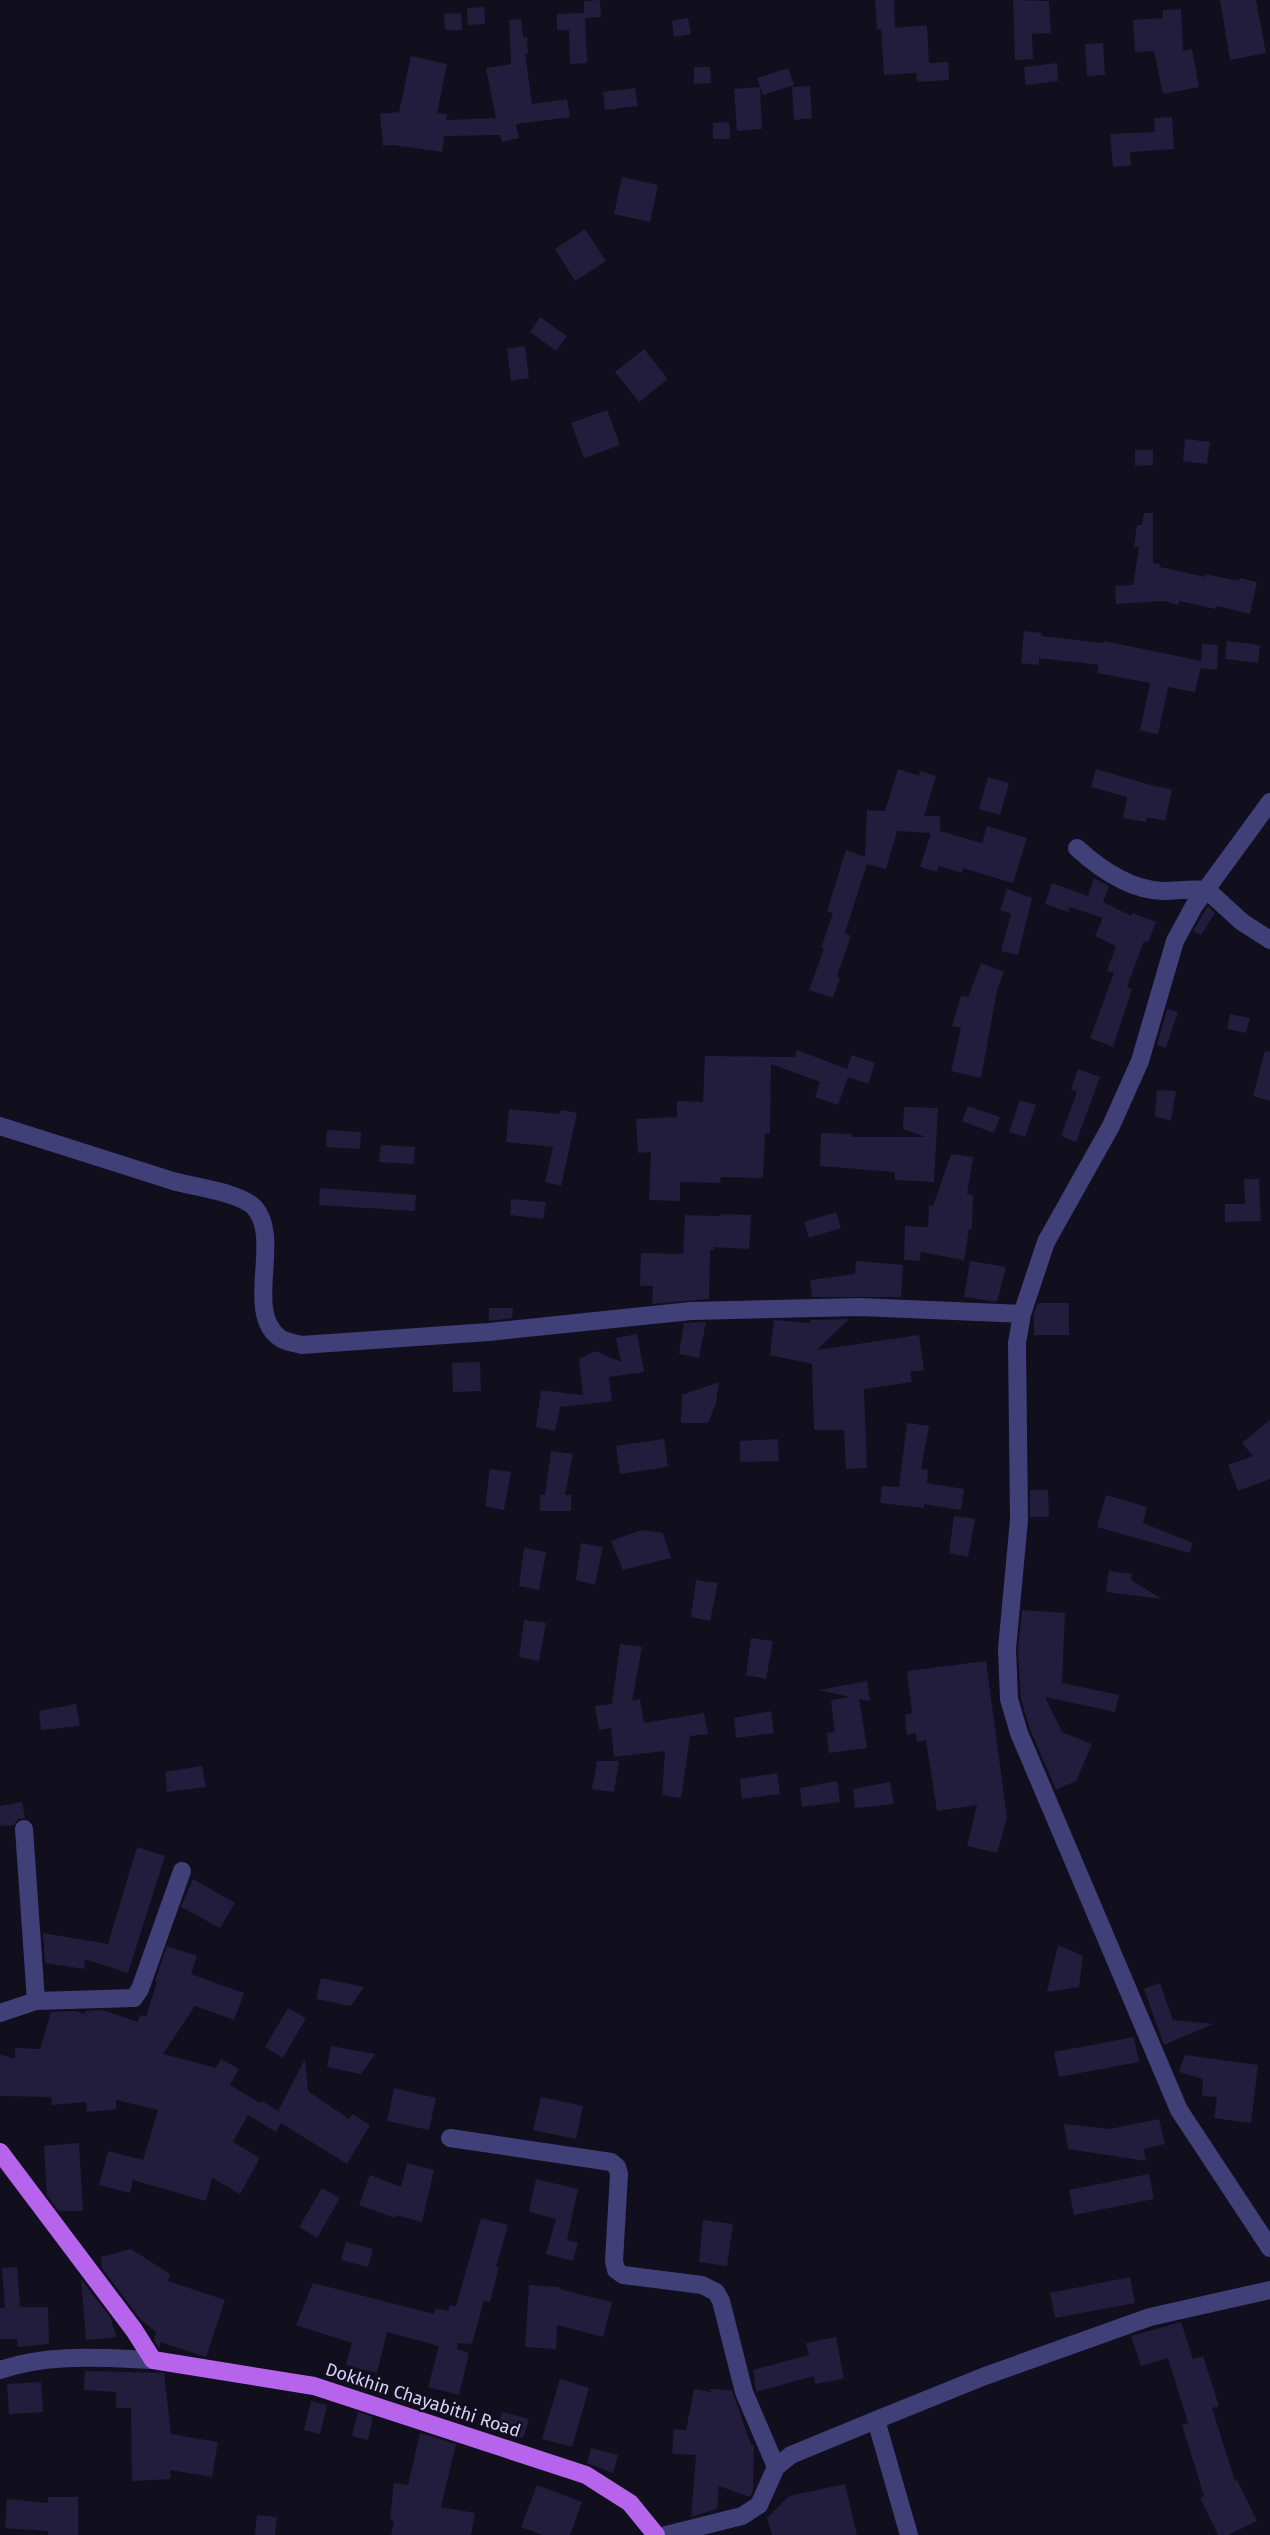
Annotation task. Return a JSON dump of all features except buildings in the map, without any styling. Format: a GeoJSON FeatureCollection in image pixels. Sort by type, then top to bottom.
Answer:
{"type":"FeatureCollection","features":[{"type":"Feature","properties":{"kind":"main road"},"geometry":{"type":"LineString","coordinates":[[0,2152],[134,2330],[153,2360]]}},
{"type":"Feature","properties":{"kind":"main road","name":"Dokkhin Chayabithi Road"},"geometry":{"type":"LineString","coordinates":[[153,2360],[314,2386],[586,2475],[631,2503],[656,2535]]}},
{"type":"Feature","properties":{"kind":"street"},"geometry":{"type":"LineString","coordinates":[[1270,802],[1194,906],[1175,942],[1140,1062],[1111,1126],[1046,1242],[1022,1314],[1017,1354],[1019,1520],[1007,1649],[1009,1699],[1019,1733],[1179,2110],[1270,2248]]}},
{"type":"Feature","properties":{"kind":"street"},"geometry":{"type":"LineString","coordinates":[[1076,848],[1099,867],[1146,888],[1161,891],[1207,890],[1242,922],[1270,940]]}},
{"type":"Feature","properties":{"kind":"street"},"geometry":{"type":"LineString","coordinates":[[0,1126],[177,1182],[222,1191],[253,1206],[264,1226],[264,1303],[268,1325],[281,1339],[300,1345],[489,1332],[691,1311],[860,1307],[1022,1314]]}},
{"type":"Feature","properties":{"kind":"street"},"geometry":{"type":"LineString","coordinates":[[24,1829],[36,2001]]}},
{"type":"Feature","properties":{"kind":"street"},"geometry":{"type":"LineString","coordinates":[[0,2013],[36,2001],[134,1998],[140,1989],[182,1871]]}},
{"type":"Feature","properties":{"kind":"street"},"geometry":{"type":"LineString","coordinates":[[450,2138],[611,2162],[617,2167],[616,2270],[623,2274],[702,2285],[716,2292],[721,2301],[744,2392],[776,2467]]}},
{"type":"Feature","properties":{"kind":"street"},"geometry":{"type":"LineString","coordinates":[[666,2535],[742,2515],[759,2505],[776,2467],[791,2455],[876,2420],[985,2376],[1150,2317],[1270,2290]]}},
{"type":"Feature","properties":{"kind":"street"},"geometry":{"type":"LineString","coordinates":[[0,2370],[18,2364],[71,2358],[153,2360]]}},
{"type":"Feature","properties":{"kind":"street"},"geometry":{"type":"LineString","coordinates":[[876,2420],[909,2535]]}}]}
